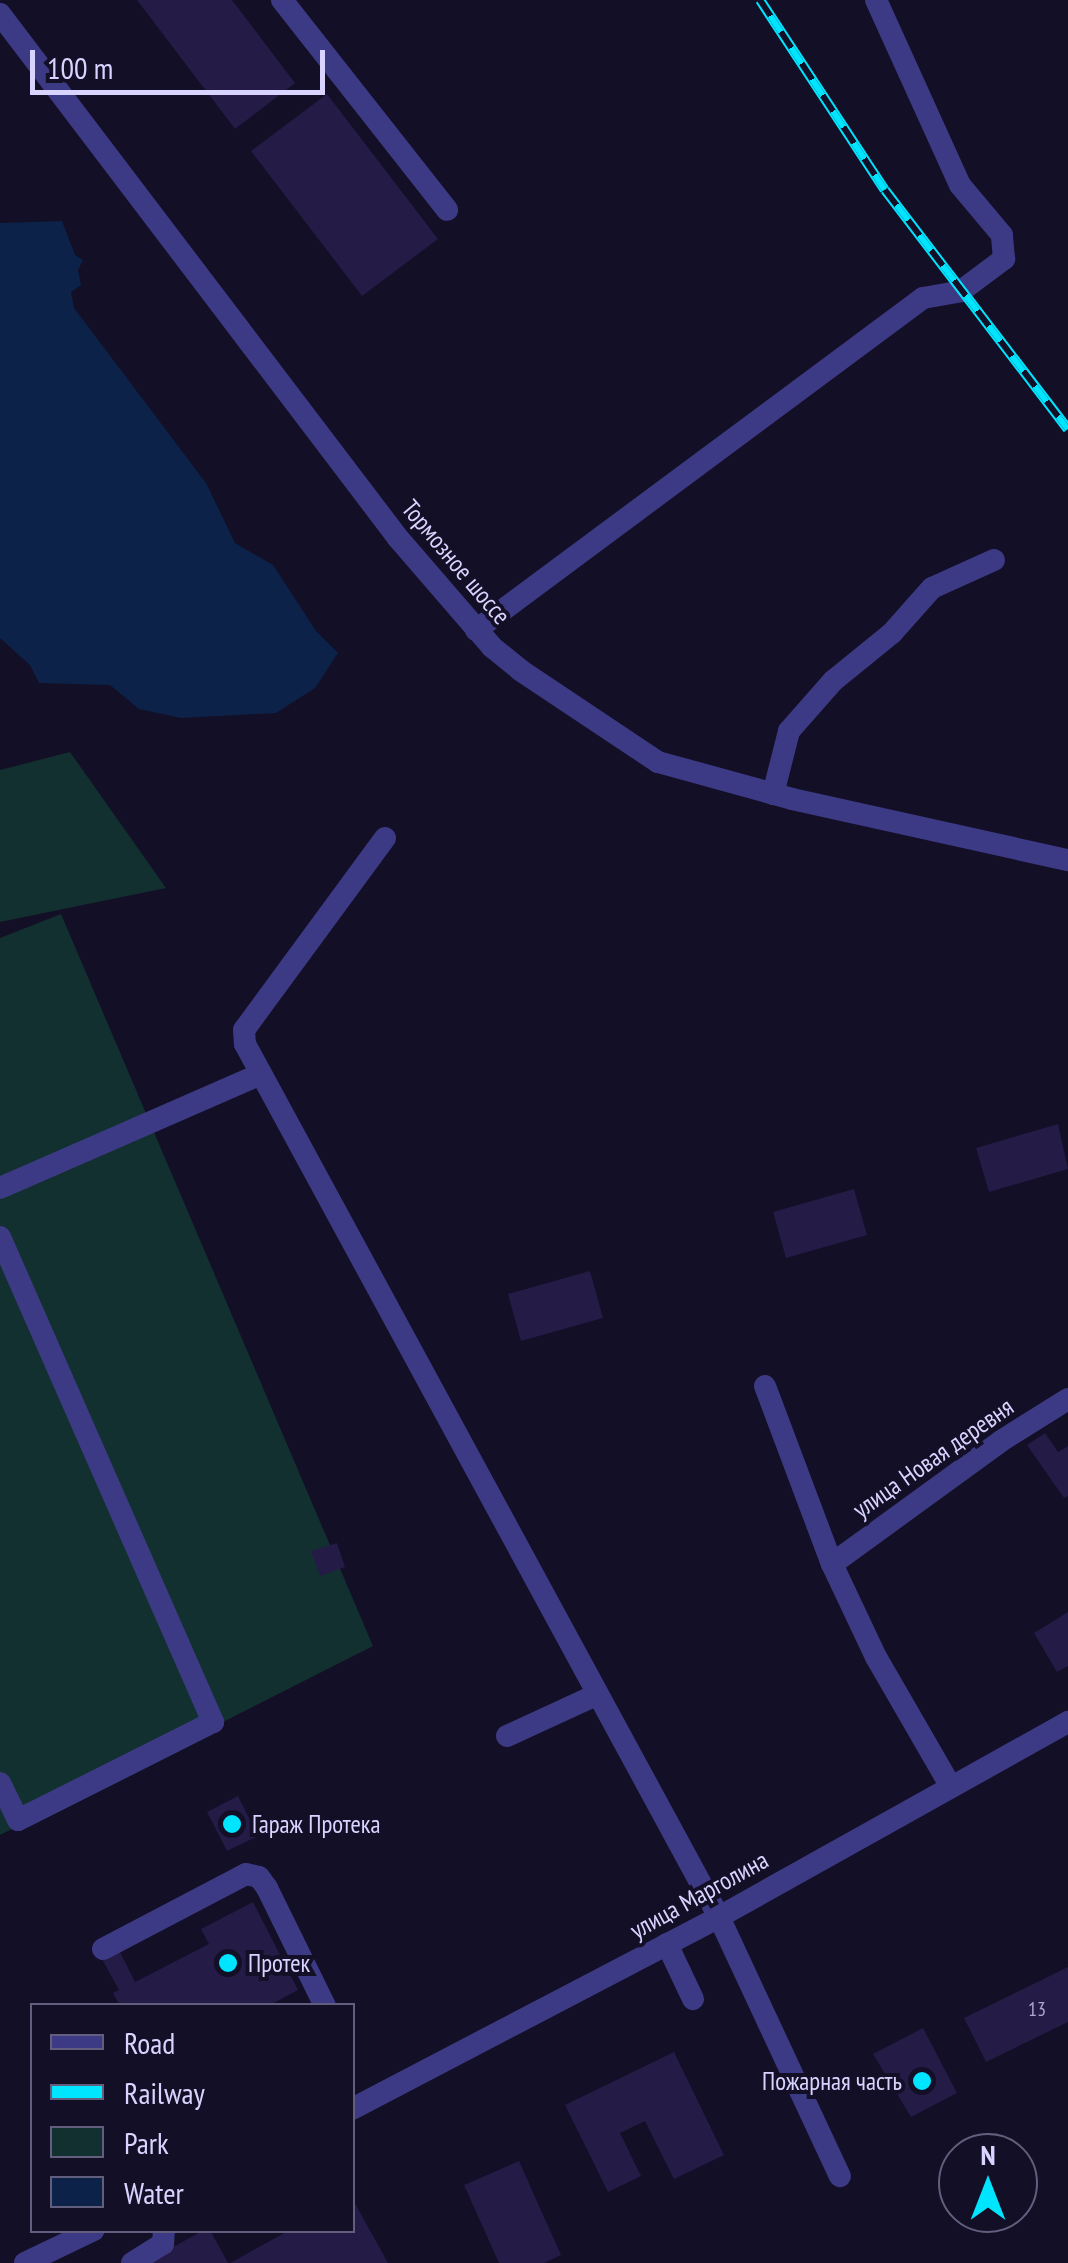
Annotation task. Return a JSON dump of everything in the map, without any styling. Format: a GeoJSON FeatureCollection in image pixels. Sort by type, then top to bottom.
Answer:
{"type":"FeatureCollection","features":[{"type":"Feature","properties":{"kind":"street"},"geometry":{"type":"LineString","coordinates":[[282,0],[447,210]]}},
{"type":"Feature","properties":{"kind":"street"},"geometry":{"type":"LineString","coordinates":[[476,630],[924,298],[961,291],[1004,259],[1002,235],[960,185],[876,0]]}},
{"type":"Feature","properties":{"kind":"street","name":"Тормозное шоссе"},"geometry":{"type":"LineString","coordinates":[[0,14],[398,538],[476,630],[520,670],[658,762],[773,794],[1068,860]]}},
{"type":"Feature","properties":{"kind":"street"},"geometry":{"type":"LineString","coordinates":[[773,794],[789,731],[833,681],[892,633],[932,588],[994,560]]}},
{"type":"Feature","properties":{"kind":"street"},"geometry":{"type":"LineString","coordinates":[[385,838],[244,1030],[259,1075],[718,1916],[840,2176]]}},
{"type":"Feature","properties":{"kind":"street"},"geometry":{"type":"LineString","coordinates":[[0,1188],[259,1075]]}},
{"type":"Feature","properties":{"kind":"street"},"geometry":{"type":"LineString","coordinates":[[0,1238],[213,1722],[18,1820],[0,1783]]}},
{"type":"Feature","properties":{"kind":"street"},"geometry":{"type":"LineString","coordinates":[[765,1386],[832,1564],[876,1656],[951,1787]]}},
{"type":"Feature","properties":{"kind":"street","name":"улица Новая деревня"},"geometry":{"type":"LineString","coordinates":[[832,1564],[1001,1441],[1068,1400]]}},
{"type":"Feature","properties":{"kind":"street"},"geometry":{"type":"LineString","coordinates":[[506,1736],[596,1695]]}},
{"type":"Feature","properties":{"kind":"street","name":"улица Марголина"},"geometry":{"type":"LineString","coordinates":[[355,2108],[667,1944],[1068,1722]]}},
{"type":"Feature","properties":{"kind":"street"},"geometry":{"type":"LineString","coordinates":[[103,1949],[246,1874],[259,1878],[267,1888],[324,2003]]}},
{"type":"Feature","properties":{"kind":"street"},"geometry":{"type":"LineString","coordinates":[[667,1944],[693,1999]]}},
{"type":"Feature","properties":{"kind":"street"},"geometry":{"type":"LineString","coordinates":[[25,2263],[53,2257],[89,2233]]}},
{"type":"Feature","properties":{"kind":"street"},"geometry":{"type":"LineString","coordinates":[[132,2263],[164,2244],[164,2233]]}},
{"type":"Feature","properties":{"kind":"green space"},"geometry":{"type":"Polygon","coordinates":[[[70,752],[166,888],[0,922],[0,770],[70,752]]]}},
{"type":"Feature","properties":{"kind":"green space"},"geometry":{"type":"Polygon","coordinates":[[[61,914],[373,1646],[0,1835],[0,938],[61,914]]]}},
{"type":"Feature","properties":{"kind":"water"},"geometry":{"type":"Polygon","coordinates":[[[62,221],[75,255],[83,260],[78,270],[81,285],[71,292],[74,308],[206,483],[235,543],[273,565],[316,631],[338,653],[315,688],[276,713],[181,718],[139,709],[110,685],[39,683],[30,665],[0,638],[0,223],[62,221]]]}},
{"type":"Feature","properties":{"kind":"building"},"geometry":{"type":"Polygon","coordinates":[[[137,0],[232,0],[295,83],[235,129],[137,0]]]}},
{"type":"Feature","properties":{"kind":"building"},"geometry":{"type":"Polygon","coordinates":[[[327,94],[438,239],[362,296],[251,151],[327,94]]]}},
{"type":"Feature","properties":{"kind":"building"},"geometry":{"type":"Polygon","coordinates":[[[1058,1124],[1068,1169],[989,1192],[976,1148],[1058,1124]]]}},
{"type":"Feature","properties":{"kind":"building"},"geometry":{"type":"Polygon","coordinates":[[[854,1189],[867,1235],[786,1258],[773,1212],[854,1189]]]}},
{"type":"Feature","properties":{"kind":"building"},"geometry":{"type":"Polygon","coordinates":[[[590,1271],[603,1318],[521,1341],[508,1294],[590,1271]]]}},
{"type":"Feature","properties":{"kind":"building"},"geometry":{"type":"Polygon","coordinates":[[[1045,1433],[1058,1452],[1068,1446],[1068,1496],[1064,1498],[1027,1445],[1045,1433]]]}},
{"type":"Feature","properties":{"kind":"building"},"geometry":{"type":"Polygon","coordinates":[[[337,1543],[345,1567],[320,1576],[311,1551],[337,1543]]]}},
{"type":"Feature","properties":{"kind":"building"},"geometry":{"type":"Polygon","coordinates":[[[1068,1612],[1068,1666],[1057,1672],[1034,1633],[1068,1612]]]}},
{"type":"Feature","properties":{"kind":"building","name":"Гараж Протека"},"geometry":{"type":"Polygon","coordinates":[[[238,1796],[258,1836],[227,1851],[207,1812],[238,1796]]]}},
{"type":"Feature","properties":{"kind":"building","name":"Протек"},"geometry":{"type":"Polygon","coordinates":[[[253,1902],[298,1990],[274,2003],[118,2003],[113,1993],[119,1990],[102,1959],[119,1950],[135,1982],[209,1944],[201,1929],[253,1902]]]}},
{"type":"Feature","properties":{"kind":"building"},"geometry":{"type":"Polygon","coordinates":[[[1068,1967],[1068,2022],[986,2062],[964,2018],[1068,1967]]]}},
{"type":"Feature","properties":{"kind":"building","name":"Пожарная часть"},"geometry":{"type":"Polygon","coordinates":[[[923,2028],[957,2093],[911,2117],[873,2054],[923,2028]]]}},
{"type":"Feature","properties":{"kind":"building"},"geometry":{"type":"Polygon","coordinates":[[[674,2052],[724,2155],[674,2179],[645,2121],[620,2133],[641,2176],[608,2192],[565,2105],[674,2052]]]}},
{"type":"Feature","properties":{"kind":"building"},"geometry":{"type":"Polygon","coordinates":[[[519,2161],[561,2255],[544,2263],[499,2263],[464,2185],[519,2161]]]}},
{"type":"Feature","properties":{"kind":"building"},"geometry":{"type":"Polygon","coordinates":[[[355,2203],[388,2263],[230,2263],[285,2233],[355,2233],[355,2203]]]}},
{"type":"Feature","properties":{"kind":"building"},"geometry":{"type":"Polygon","coordinates":[[[199,2233],[212,2233],[228,2263],[144,2263],[199,2233]]]}},
{"type":"Feature","properties":{"kind":"railway"},"geometry":{"type":"LineString","coordinates":[[760,0],[885,190],[1068,429]]}},
{"type":"Feature","properties":{"kind":"place","name":"Гараж Протека"},"geometry":{"type":"Point","coordinates":[232,1824]}},
{"type":"Feature","properties":{"kind":"place","name":"Протек"},"geometry":{"type":"Point","coordinates":[228,1963]}},
{"type":"Feature","properties":{"kind":"place","name":"Пожарная часть"},"geometry":{"type":"Point","coordinates":[922,2081]}}]}
